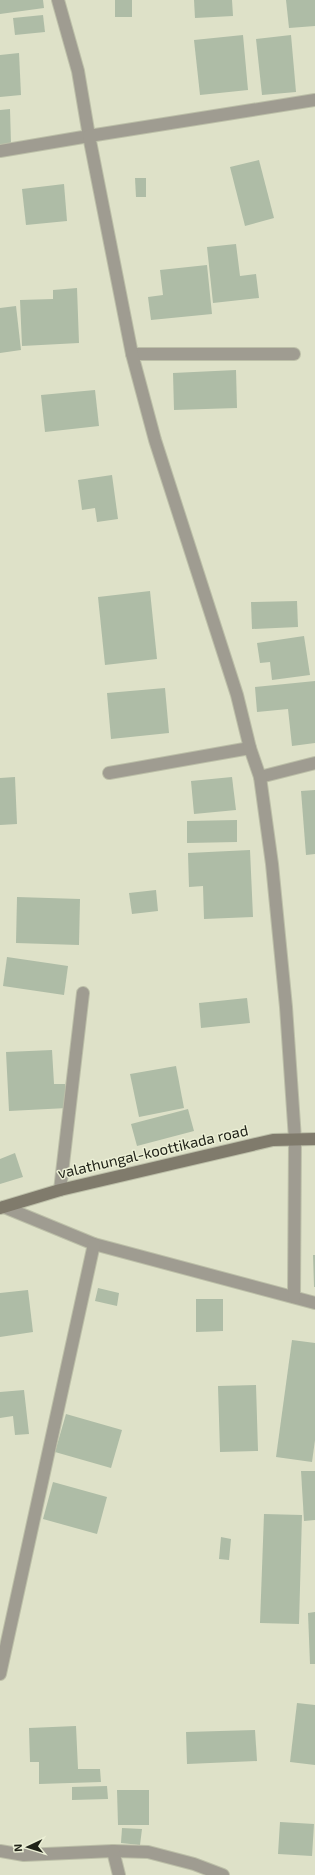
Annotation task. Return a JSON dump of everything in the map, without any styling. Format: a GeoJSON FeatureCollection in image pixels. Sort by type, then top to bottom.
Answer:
{"type":"FeatureCollection","features":[{"type":"Feature","properties":{"kind":"street"},"geometry":{"type":"LineString","coordinates":[[58,0],[78,71],[89,136],[132,354],[155,440],[237,695],[250,748],[260,777],[272,864],[286,1007],[295,1139],[294,1298]]}},
{"type":"Feature","properties":{"kind":"street"},"geometry":{"type":"LineString","coordinates":[[0,151],[315,100]]}},
{"type":"Feature","properties":{"kind":"street"},"geometry":{"type":"LineString","coordinates":[[132,354],[294,354]]}},
{"type":"Feature","properties":{"kind":"street"},"geometry":{"type":"LineString","coordinates":[[109,773],[250,748]]}},
{"type":"Feature","properties":{"kind":"street"},"geometry":{"type":"LineString","coordinates":[[260,777],[315,763]]}},
{"type":"Feature","properties":{"kind":"street"},"geometry":{"type":"LineString","coordinates":[[60,1190],[83,994]]}},
{"type":"Feature","properties":{"kind":"street","name":"valathungal-koottikada road"},"geometry":{"type":"LineString","coordinates":[[2,1207],[60,1190],[273,1140],[315,1139]]}},
{"type":"Feature","properties":{"kind":"street"},"geometry":{"type":"LineString","coordinates":[[2,1207],[94,1244],[315,1303]]}},
{"type":"Feature","properties":{"kind":"street"},"geometry":{"type":"LineString","coordinates":[[0,1674],[94,1244]]}},
{"type":"Feature","properties":{"kind":"street"},"geometry":{"type":"LineString","coordinates":[[0,1851],[24,1855],[113,1851],[148,1852],[194,1864],[223,1875]]}},
{"type":"Feature","properties":{"kind":"street"},"geometry":{"type":"LineString","coordinates":[[113,1851],[119,1875]]}},
{"type":"Feature","properties":{"kind":"building"},"geometry":{"type":"Polygon","coordinates":[[[0,0],[43,0],[44,8],[0,14],[0,0]]]}},
{"type":"Feature","properties":{"kind":"building"},"geometry":{"type":"Polygon","coordinates":[[[115,0],[132,0],[132,17],[115,17],[115,0]]]}},
{"type":"Feature","properties":{"kind":"building"},"geometry":{"type":"Polygon","coordinates":[[[194,0],[232,0],[233,16],[195,18],[194,0]]]}},
{"type":"Feature","properties":{"kind":"building"},"geometry":{"type":"Polygon","coordinates":[[[286,0],[315,0],[315,26],[289,28],[286,0]]]}},
{"type":"Feature","properties":{"kind":"building"},"geometry":{"type":"Polygon","coordinates":[[[43,15],[45,32],[15,35],[13,18],[43,15]]]}},
{"type":"Feature","properties":{"kind":"building"},"geometry":{"type":"Polygon","coordinates":[[[243,35],[248,90],[200,95],[194,40],[243,35]]]}},
{"type":"Feature","properties":{"kind":"building"},"geometry":{"type":"Polygon","coordinates":[[[291,35],[296,92],[262,95],[256,39],[291,35]]]}},
{"type":"Feature","properties":{"kind":"building"},"geometry":{"type":"Polygon","coordinates":[[[19,53],[21,95],[0,97],[0,55],[19,53]]]}},
{"type":"Feature","properties":{"kind":"building"},"geometry":{"type":"Polygon","coordinates":[[[10,109],[11,144],[0,144],[0,110],[10,109]]]}},
{"type":"Feature","properties":{"kind":"building"},"geometry":{"type":"Polygon","coordinates":[[[259,160],[274,218],[245,226],[230,167],[259,160]]]}},
{"type":"Feature","properties":{"kind":"building"},"geometry":{"type":"Polygon","coordinates":[[[135,178],[146,178],[146,197],[136,197],[135,178]]]}},
{"type":"Feature","properties":{"kind":"building"},"geometry":{"type":"Polygon","coordinates":[[[64,184],[67,221],[26,225],[22,189],[64,184]]]}},
{"type":"Feature","properties":{"kind":"building"},"geometry":{"type":"Polygon","coordinates":[[[236,244],[240,276],[256,274],[259,298],[213,303],[207,247],[236,244]]]}},
{"type":"Feature","properties":{"kind":"building"},"geometry":{"type":"Polygon","coordinates":[[[207,265],[212,314],[151,320],[148,297],[163,295],[160,270],[207,265]]]}},
{"type":"Feature","properties":{"kind":"building"},"geometry":{"type":"Polygon","coordinates":[[[77,288],[79,343],[22,346],[20,300],[53,299],[53,290],[77,288]]]}},
{"type":"Feature","properties":{"kind":"building"},"geometry":{"type":"Polygon","coordinates":[[[16,306],[21,350],[0,353],[0,308],[16,306]]]}},
{"type":"Feature","properties":{"kind":"building"},"geometry":{"type":"Polygon","coordinates":[[[236,370],[237,408],[174,410],[173,373],[236,370]]]}},
{"type":"Feature","properties":{"kind":"building"},"geometry":{"type":"Polygon","coordinates":[[[95,390],[99,426],[45,432],[41,395],[95,390]]]}},
{"type":"Feature","properties":{"kind":"building"},"geometry":{"type":"Polygon","coordinates":[[[112,475],[118,519],[97,522],[95,508],[82,510],[78,480],[112,475]]]}},
{"type":"Feature","properties":{"kind":"building"},"geometry":{"type":"Polygon","coordinates":[[[150,591],[157,659],[105,665],[98,597],[150,591]]]}},
{"type":"Feature","properties":{"kind":"building"},"geometry":{"type":"Polygon","coordinates":[[[297,601],[298,627],[252,629],[251,602],[297,601]]]}},
{"type":"Feature","properties":{"kind":"building"},"geometry":{"type":"Polygon","coordinates":[[[304,636],[310,675],[272,680],[270,662],[260,663],[257,643],[304,636]]]}},
{"type":"Feature","properties":{"kind":"building"},"geometry":{"type":"Polygon","coordinates":[[[315,681],[315,743],[292,746],[288,709],[257,712],[255,687],[315,681]]]}},
{"type":"Feature","properties":{"kind":"building"},"geometry":{"type":"Polygon","coordinates":[[[165,688],[169,733],[111,739],[107,693],[165,688]]]}},
{"type":"Feature","properties":{"kind":"building"},"geometry":{"type":"Polygon","coordinates":[[[15,777],[17,824],[0,825],[0,778],[15,777]]]}},
{"type":"Feature","properties":{"kind":"building"},"geometry":{"type":"Polygon","coordinates":[[[232,777],[236,810],[194,814],[191,781],[232,777]]]}},
{"type":"Feature","properties":{"kind":"building"},"geometry":{"type":"Polygon","coordinates":[[[315,790],[315,854],[306,855],[301,791],[315,790]]]}},
{"type":"Feature","properties":{"kind":"building"},"geometry":{"type":"Polygon","coordinates":[[[237,820],[237,842],[187,843],[187,821],[237,820]]]}},
{"type":"Feature","properties":{"kind":"building"},"geometry":{"type":"Polygon","coordinates":[[[250,850],[253,917],[204,919],[203,886],[189,887],[188,853],[250,850]]]}},
{"type":"Feature","properties":{"kind":"building"},"geometry":{"type":"Polygon","coordinates":[[[156,890],[158,911],[132,914],[129,893],[156,890]]]}},
{"type":"Feature","properties":{"kind":"building"},"geometry":{"type":"Polygon","coordinates":[[[17,897],[80,899],[79,945],[16,943],[17,897]]]}},
{"type":"Feature","properties":{"kind":"building"},"geometry":{"type":"Polygon","coordinates":[[[7,957],[68,966],[64,995],[3,986],[7,957]]]}},
{"type":"Feature","properties":{"kind":"building"},"geometry":{"type":"Polygon","coordinates":[[[247,998],[250,1023],[201,1028],[199,1003],[247,998]]]}},
{"type":"Feature","properties":{"kind":"building"},"geometry":{"type":"Polygon","coordinates":[[[52,1050],[54,1084],[65,1084],[67,1108],[9,1111],[6,1052],[52,1050]]]}},
{"type":"Feature","properties":{"kind":"building"},"geometry":{"type":"Polygon","coordinates":[[[176,1066],[184,1108],[139,1117],[130,1074],[176,1066]]]}},
{"type":"Feature","properties":{"kind":"building"},"geometry":{"type":"Polygon","coordinates":[[[188,1109],[194,1131],[137,1146],[131,1124],[188,1109]]]}},
{"type":"Feature","properties":{"kind":"building"},"geometry":{"type":"Polygon","coordinates":[[[15,1153],[23,1177],[0,1184],[0,1159],[15,1153]]]}},
{"type":"Feature","properties":{"kind":"building"},"geometry":{"type":"Polygon","coordinates":[[[313,1255],[315,1255],[315,1287],[314,1287],[313,1255]]]}},
{"type":"Feature","properties":{"kind":"building"},"geometry":{"type":"Polygon","coordinates":[[[98,1288],[119,1293],[117,1306],[95,1301],[98,1288]]]}},
{"type":"Feature","properties":{"kind":"building"},"geometry":{"type":"Polygon","coordinates":[[[28,1290],[33,1332],[0,1337],[0,1293],[28,1290]]]}},
{"type":"Feature","properties":{"kind":"building"},"geometry":{"type":"Polygon","coordinates":[[[196,1299],[223,1299],[223,1331],[196,1332],[196,1299]]]}},
{"type":"Feature","properties":{"kind":"building"},"geometry":{"type":"Polygon","coordinates":[[[292,1340],[315,1343],[315,1440],[312,1462],[276,1457],[292,1340]]]}},
{"type":"Feature","properties":{"kind":"building"},"geometry":{"type":"Polygon","coordinates":[[[256,1385],[258,1451],[220,1452],[218,1386],[256,1385]]]}},
{"type":"Feature","properties":{"kind":"building"},"geometry":{"type":"Polygon","coordinates":[[[24,1390],[29,1434],[15,1435],[13,1416],[0,1418],[0,1392],[24,1390]]]}},
{"type":"Feature","properties":{"kind":"building"},"geometry":{"type":"Polygon","coordinates":[[[66,1414],[122,1430],[111,1468],[55,1452],[66,1414]]]}},
{"type":"Feature","properties":{"kind":"building"},"geometry":{"type":"Polygon","coordinates":[[[301,1471],[315,1471],[315,1520],[304,1521],[301,1471]]]}},
{"type":"Feature","properties":{"kind":"building"},"geometry":{"type":"Polygon","coordinates":[[[53,1482],[107,1497],[97,1534],[43,1519],[53,1482]]]}},
{"type":"Feature","properties":{"kind":"building"},"geometry":{"type":"Polygon","coordinates":[[[264,1514],[302,1515],[299,1624],[260,1623],[264,1514]]]}},
{"type":"Feature","properties":{"kind":"building"},"geometry":{"type":"Polygon","coordinates":[[[221,1537],[231,1539],[229,1560],[219,1559],[221,1537]]]}},
{"type":"Feature","properties":{"kind":"building"},"geometry":{"type":"Polygon","coordinates":[[[315,1612],[315,1664],[310,1664],[308,1613],[315,1612]]]}},
{"type":"Feature","properties":{"kind":"building"},"geometry":{"type":"Polygon","coordinates":[[[297,1703],[315,1705],[315,1765],[290,1762],[297,1703]]]}},
{"type":"Feature","properties":{"kind":"building"},"geometry":{"type":"Polygon","coordinates":[[[76,1726],[78,1769],[100,1769],[101,1782],[39,1784],[39,1762],[30,1762],[29,1728],[76,1726]]]}},
{"type":"Feature","properties":{"kind":"building"},"geometry":{"type":"Polygon","coordinates":[[[255,1730],[257,1761],[187,1764],[186,1732],[255,1730]]]}},
{"type":"Feature","properties":{"kind":"building"},"geometry":{"type":"Polygon","coordinates":[[[107,1786],[108,1799],[72,1800],[72,1787],[107,1786]]]}},
{"type":"Feature","properties":{"kind":"building"},"geometry":{"type":"Polygon","coordinates":[[[117,1790],[149,1790],[149,1825],[118,1825],[117,1790]]]}},
{"type":"Feature","properties":{"kind":"building"},"geometry":{"type":"Polygon","coordinates":[[[280,1822],[314,1824],[312,1856],[278,1854],[280,1822]]]}},
{"type":"Feature","properties":{"kind":"building"},"geometry":{"type":"Polygon","coordinates":[[[122,1828],[142,1829],[140,1845],[121,1843],[122,1828]]]}}]}
